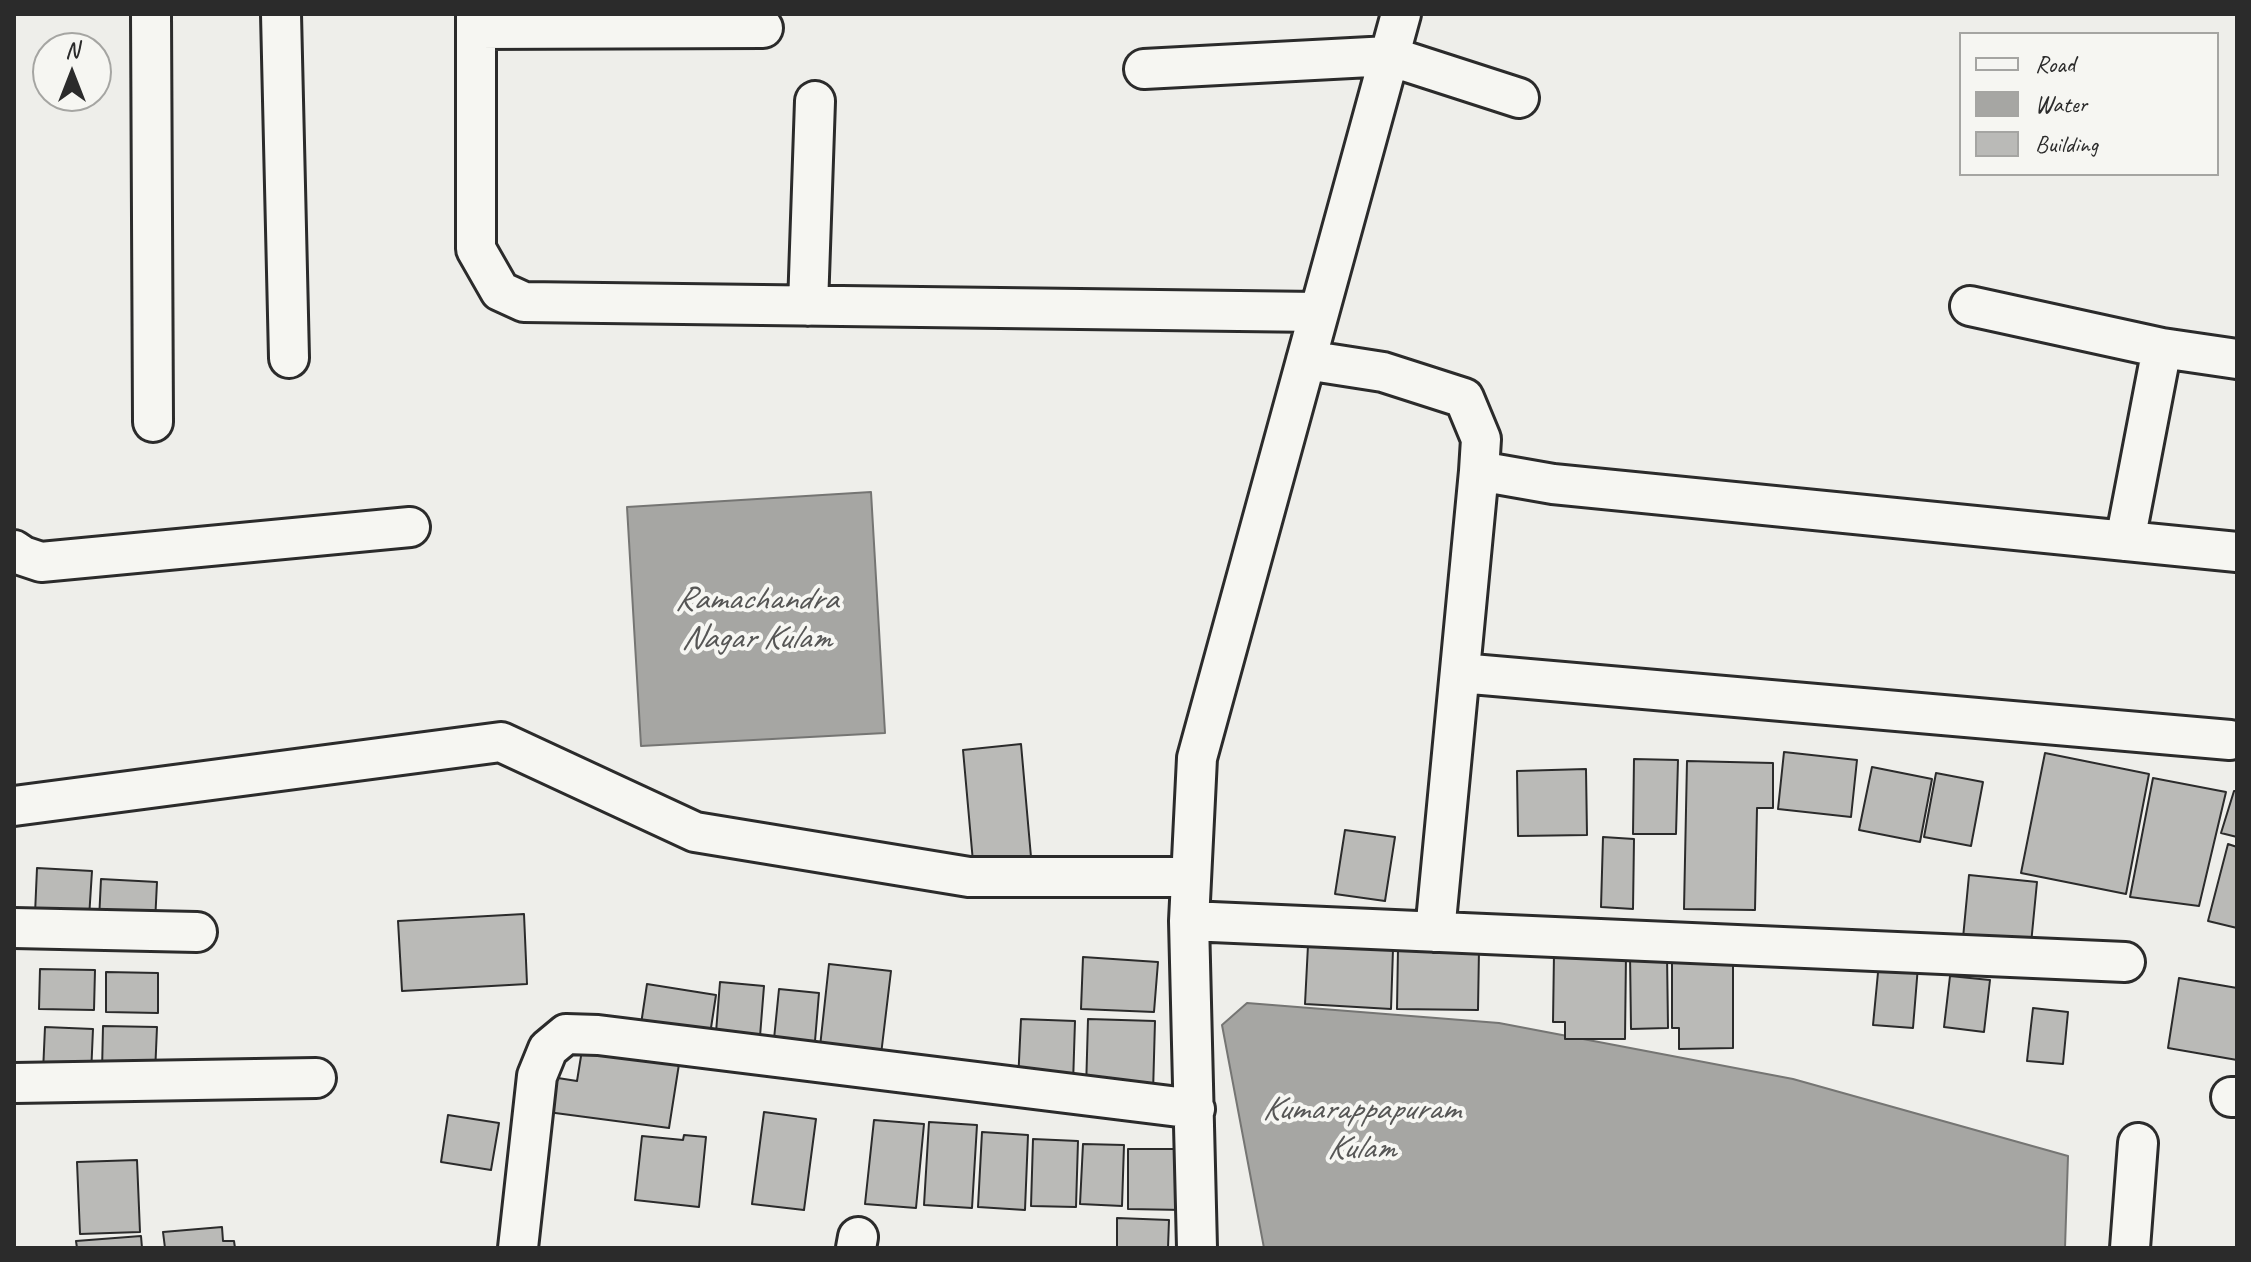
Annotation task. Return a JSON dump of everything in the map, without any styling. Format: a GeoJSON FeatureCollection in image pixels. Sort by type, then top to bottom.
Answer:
{"type":"FeatureCollection","features":[{"type":"Feature","properties":{"kind":"street"},"geometry":{"type":"LineString","coordinates":[[151,14],[153,422]]}},
{"type":"Feature","properties":{"kind":"street"},"geometry":{"type":"LineString","coordinates":[[281,14],[289,358]]}},
{"type":"Feature","properties":{"kind":"street"},"geometry":{"type":"LineString","coordinates":[[1197,1248],[1189,921],[1197,758],[1401,14]]}},
{"type":"Feature","properties":{"kind":"street"},"geometry":{"type":"LineString","coordinates":[[763,28],[476,22],[476,249],[500,291],[524,302],[1318,312]]}},
{"type":"Feature","properties":{"kind":"street"},"geometry":{"type":"LineString","coordinates":[[1144,69],[1389,56],[1519,98]]}},
{"type":"Feature","properties":{"kind":"street"},"geometry":{"type":"LineString","coordinates":[[808,306],[815,101]]}},
{"type":"Feature","properties":{"kind":"street"},"geometry":{"type":"LineString","coordinates":[[1970,306],[2162,348],[2237,359]]}},
{"type":"Feature","properties":{"kind":"street"},"geometry":{"type":"LineString","coordinates":[[2125,541],[2162,348]]}},
{"type":"Feature","properties":{"kind":"street"},"geometry":{"type":"LineString","coordinates":[[1306,360],[1383,372],[1464,398],[1481,439],[1435,932]]}},
{"type":"Feature","properties":{"kind":"street"},"geometry":{"type":"LineString","coordinates":[[1479,471],[1553,484],[2237,552]]}},
{"type":"Feature","properties":{"kind":"street"},"geometry":{"type":"LineString","coordinates":[[14,550],[41,562],[410,527]]}},
{"type":"Feature","properties":{"kind":"street"},"geometry":{"type":"LineString","coordinates":[[1460,673],[2230,740]]}},
{"type":"Feature","properties":{"kind":"street"},"geometry":{"type":"LineString","coordinates":[[14,806],[501,742],[695,832],[969,877],[1191,877]]}},
{"type":"Feature","properties":{"kind":"street"},"geometry":{"type":"LineString","coordinates":[[1189,921],[2125,962]]}},
{"type":"Feature","properties":{"kind":"street"},"geometry":{"type":"LineString","coordinates":[[14,928],[197,932]]}},
{"type":"Feature","properties":{"kind":"street"},"geometry":{"type":"LineString","coordinates":[[518,1248],[537,1076],[548,1049],[566,1034],[598,1035],[1195,1109]]}},
{"type":"Feature","properties":{"kind":"street"},"geometry":{"type":"LineString","coordinates":[[14,1083],[316,1078]]}},
{"type":"Feature","properties":{"kind":"street"},"geometry":{"type":"LineString","coordinates":[[2130,1248],[2138,1143]]}},
{"type":"Feature","properties":{"kind":"water","name":"Ramachandra Nagar Kulam"},"geometry":{"type":"Polygon","coordinates":[[[871,492],[885,733],[641,746],[627,507],[871,492]]]}},
{"type":"Feature","properties":{"kind":"water","name":"Kumarappapuram Kulam"},"geometry":{"type":"Polygon","coordinates":[[[1247,1003],[1499,1023],[1793,1079],[2068,1156],[2065,1248],[1264,1248],[1222,1025],[1247,1003]]]}},
{"type":"Feature","properties":{"kind":"building"},"geometry":{"type":"Polygon","coordinates":[[[1021,744],[1031,857],[973,862],[963,750],[1021,744]]]}},
{"type":"Feature","properties":{"kind":"building"},"geometry":{"type":"Polygon","coordinates":[[[1784,752],[1857,760],[1851,817],[1778,809],[1784,752]]]}},
{"type":"Feature","properties":{"kind":"building"},"geometry":{"type":"Polygon","coordinates":[[[2045,753],[2149,774],[2126,894],[2021,873],[2045,753]]]}},
{"type":"Feature","properties":{"kind":"building"},"geometry":{"type":"Polygon","coordinates":[[[1634,759],[1678,760],[1676,834],[1633,834],[1634,759]]]}},
{"type":"Feature","properties":{"kind":"building"},"geometry":{"type":"Polygon","coordinates":[[[1687,761],[1773,763],[1773,808],[1757,808],[1755,910],[1684,909],[1687,761]]]}},
{"type":"Feature","properties":{"kind":"building"},"geometry":{"type":"Polygon","coordinates":[[[1872,767],[1932,779],[1920,842],[1859,830],[1872,767]]]}},
{"type":"Feature","properties":{"kind":"building"},"geometry":{"type":"Polygon","coordinates":[[[1586,769],[1587,835],[1518,836],[1517,771],[1586,769]]]}},
{"type":"Feature","properties":{"kind":"building"},"geometry":{"type":"Polygon","coordinates":[[[1936,773],[1983,782],[1971,846],[1924,837],[1936,773]]]}},
{"type":"Feature","properties":{"kind":"building"},"geometry":{"type":"Polygon","coordinates":[[[2153,778],[2226,792],[2199,906],[2130,897],[2153,778]]]}},
{"type":"Feature","properties":{"kind":"building"},"geometry":{"type":"Polygon","coordinates":[[[2234,791],[2237,791],[2237,837],[2221,833],[2234,791]]]}},
{"type":"Feature","properties":{"kind":"building"},"geometry":{"type":"Polygon","coordinates":[[[1345,830],[1395,837],[1385,901],[1335,894],[1345,830]]]}},
{"type":"Feature","properties":{"kind":"building"},"geometry":{"type":"Polygon","coordinates":[[[1603,837],[1634,839],[1633,909],[1601,907],[1603,837]]]}},
{"type":"Feature","properties":{"kind":"building"},"geometry":{"type":"Polygon","coordinates":[[[2228,844],[2237,847],[2237,928],[2208,921],[2228,844]]]}},
{"type":"Feature","properties":{"kind":"building"},"geometry":{"type":"Polygon","coordinates":[[[37,868],[92,871],[89,918],[35,914],[37,868]]]}},
{"type":"Feature","properties":{"kind":"building"},"geometry":{"type":"Polygon","coordinates":[[[1969,875],[2037,882],[2031,944],[1963,938],[1969,875]]]}},
{"type":"Feature","properties":{"kind":"building"},"geometry":{"type":"Polygon","coordinates":[[[101,879],[157,882],[155,923],[99,920],[101,879]]]}},
{"type":"Feature","properties":{"kind":"building"},"geometry":{"type":"Polygon","coordinates":[[[524,914],[527,984],[402,991],[398,921],[524,914]]]}},
{"type":"Feature","properties":{"kind":"building"},"geometry":{"type":"Polygon","coordinates":[[[1308,945],[1393,949],[1391,1009],[1305,1004],[1308,945]]]}},
{"type":"Feature","properties":{"kind":"building"},"geometry":{"type":"Polygon","coordinates":[[[1398,948],[1479,949],[1478,1010],[1397,1009],[1398,948]]]}},
{"type":"Feature","properties":{"kind":"building"},"geometry":{"type":"Polygon","coordinates":[[[1554,953],[1626,954],[1625,1039],[1565,1039],[1565,1022],[1553,1022],[1554,953]]]}},
{"type":"Feature","properties":{"kind":"building"},"geometry":{"type":"Polygon","coordinates":[[[1667,953],[1668,1028],[1631,1029],[1630,954],[1667,953]]]}},
{"type":"Feature","properties":{"kind":"building"},"geometry":{"type":"Polygon","coordinates":[[[1733,954],[1733,1048],[1679,1049],[1679,1028],[1672,1028],[1672,955],[1733,954]]]}},
{"type":"Feature","properties":{"kind":"building"},"geometry":{"type":"Polygon","coordinates":[[[1083,957],[1158,962],[1154,1012],[1081,1009],[1083,957]]]}},
{"type":"Feature","properties":{"kind":"building"},"geometry":{"type":"Polygon","coordinates":[[[1879,962],[1918,966],[1913,1028],[1873,1025],[1879,962]]]}},
{"type":"Feature","properties":{"kind":"building"},"geometry":{"type":"Polygon","coordinates":[[[829,964],[891,971],[880,1063],[819,1056],[829,964]]]}},
{"type":"Feature","properties":{"kind":"building"},"geometry":{"type":"Polygon","coordinates":[[[40,969],[95,970],[94,1010],[39,1009],[40,969]]]}},
{"type":"Feature","properties":{"kind":"building"},"geometry":{"type":"Polygon","coordinates":[[[106,972],[158,973],[158,1013],[106,1012],[106,972]]]}},
{"type":"Feature","properties":{"kind":"building"},"geometry":{"type":"Polygon","coordinates":[[[1950,976],[1990,980],[1984,1032],[1944,1027],[1950,976]]]}},
{"type":"Feature","properties":{"kind":"building"},"geometry":{"type":"Polygon","coordinates":[[[2179,978],[2237,988],[2237,1060],[2168,1048],[2179,978]]]}},
{"type":"Feature","properties":{"kind":"building"},"geometry":{"type":"Polygon","coordinates":[[[720,982],[764,986],[759,1049],[715,1045],[720,982]]]}},
{"type":"Feature","properties":{"kind":"building"},"geometry":{"type":"Polygon","coordinates":[[[647,984],[716,995],[709,1041],[640,1031],[647,984]]]}},
{"type":"Feature","properties":{"kind":"building"},"geometry":{"type":"Polygon","coordinates":[[[779,989],[819,993],[814,1053],[773,1049],[779,989]]]}},
{"type":"Feature","properties":{"kind":"building"},"geometry":{"type":"Polygon","coordinates":[[[2033,1008],[2068,1012],[2063,1064],[2027,1061],[2033,1008]]]}},
{"type":"Feature","properties":{"kind":"building"},"geometry":{"type":"Polygon","coordinates":[[[1021,1019],[1075,1021],[1073,1084],[1018,1082],[1021,1019]]]}},
{"type":"Feature","properties":{"kind":"building"},"geometry":{"type":"Polygon","coordinates":[[[1088,1019],[1155,1021],[1153,1093],[1086,1090],[1088,1019]]]}},
{"type":"Feature","properties":{"kind":"building"},"geometry":{"type":"Polygon","coordinates":[[[103,1026],[157,1027],[155,1074],[102,1072],[103,1026]]]}},
{"type":"Feature","properties":{"kind":"building"},"geometry":{"type":"Polygon","coordinates":[[[45,1027],[93,1029],[91,1075],[43,1072],[45,1027]]]}},
{"type":"Feature","properties":{"kind":"building"},"geometry":{"type":"Polygon","coordinates":[[[582,1050],[679,1064],[669,1128],[540,1111],[545,1076],[577,1081],[582,1050]]]}},
{"type":"Feature","properties":{"kind":"building"},"geometry":{"type":"Polygon","coordinates":[[[764,1112],[816,1119],[804,1210],[752,1204],[764,1112]]]}},
{"type":"Feature","properties":{"kind":"building"},"geometry":{"type":"Polygon","coordinates":[[[448,1115],[499,1123],[491,1170],[441,1162],[448,1115]]]}},
{"type":"Feature","properties":{"kind":"building"},"geometry":{"type":"Polygon","coordinates":[[[874,1120],[924,1124],[916,1208],[865,1204],[874,1120]]]}},
{"type":"Feature","properties":{"kind":"building"},"geometry":{"type":"Polygon","coordinates":[[[929,1122],[977,1125],[972,1208],[924,1205],[929,1122]]]}},
{"type":"Feature","properties":{"kind":"building"},"geometry":{"type":"Polygon","coordinates":[[[982,1132],[1028,1135],[1025,1210],[978,1207],[982,1132]]]}},
{"type":"Feature","properties":{"kind":"building"},"geometry":{"type":"Polygon","coordinates":[[[684,1135],[706,1137],[699,1207],[635,1200],[642,1136],[683,1140],[684,1135]]]}},
{"type":"Feature","properties":{"kind":"building"},"geometry":{"type":"Polygon","coordinates":[[[1033,1139],[1078,1141],[1076,1207],[1031,1206],[1033,1139]]]}},
{"type":"Feature","properties":{"kind":"building"},"geometry":{"type":"Polygon","coordinates":[[[1083,1144],[1124,1145],[1122,1206],[1080,1204],[1083,1144]]]}},
{"type":"Feature","properties":{"kind":"building"},"geometry":{"type":"Polygon","coordinates":[[[1128,1149],[1184,1149],[1184,1210],[1128,1209],[1128,1149]]]}},
{"type":"Feature","properties":{"kind":"building"},"geometry":{"type":"Polygon","coordinates":[[[137,1160],[140,1232],[80,1234],[77,1162],[137,1160]]]}},
{"type":"Feature","properties":{"kind":"building"},"geometry":{"type":"Polygon","coordinates":[[[1117,1218],[1169,1220],[1168,1248],[1117,1248],[1117,1218]]]}},
{"type":"Feature","properties":{"kind":"building"},"geometry":{"type":"Polygon","coordinates":[[[222,1227],[223,1241],[234,1241],[235,1248],[165,1248],[163,1232],[222,1227]]]}},
{"type":"Feature","properties":{"kind":"building"},"geometry":{"type":"Polygon","coordinates":[[[141,1236],[142,1248],[77,1248],[76,1241],[141,1236]]]}}]}
